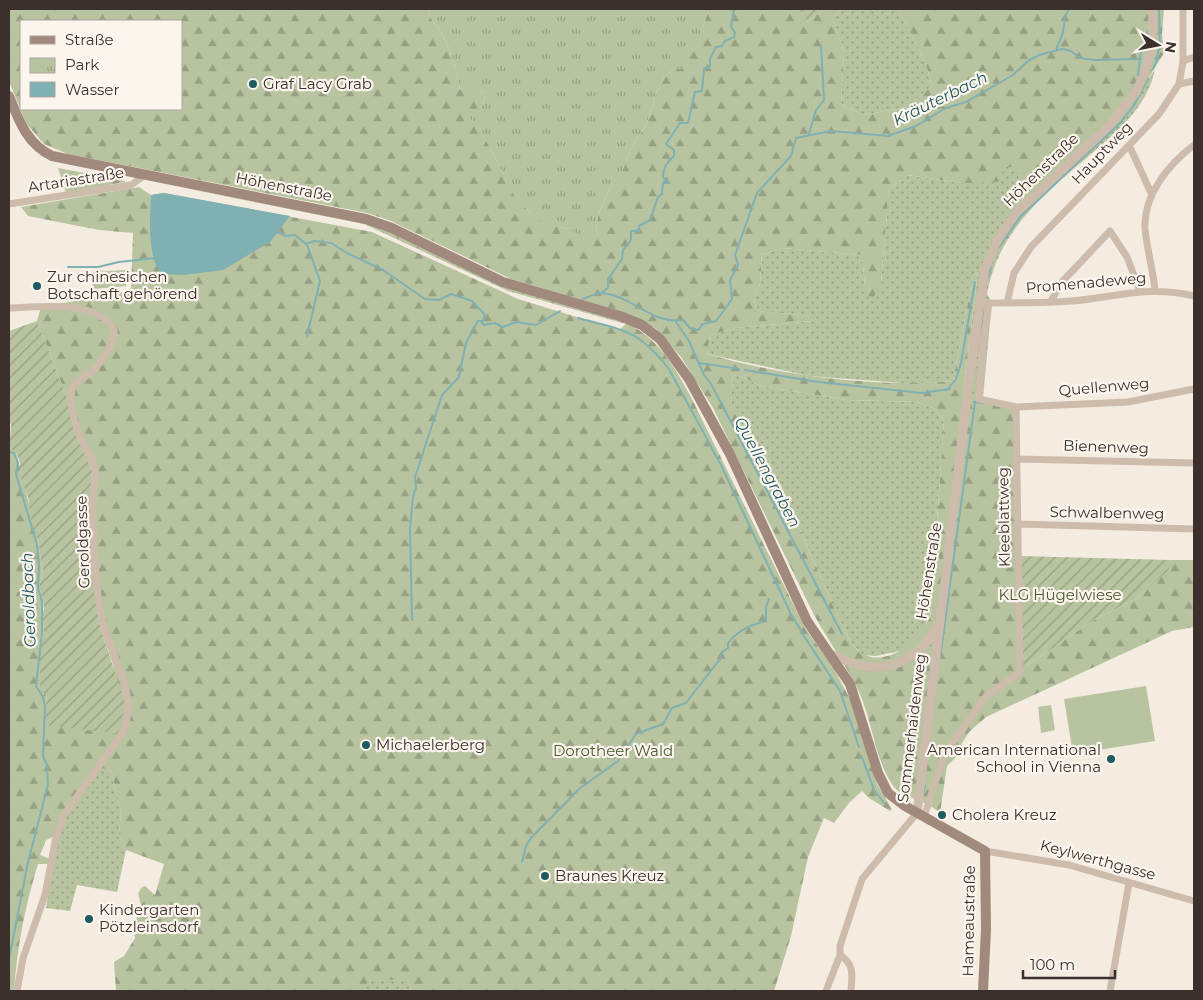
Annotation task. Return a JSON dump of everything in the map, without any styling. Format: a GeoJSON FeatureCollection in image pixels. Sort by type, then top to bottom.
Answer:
{"type":"FeatureCollection","features":[{"type":"Feature","properties":{"kind":"main road","name":"Höhenstraße"},"geometry":{"type":"LineString","coordinates":[[9,96],[27,136],[46,153],[70,161],[366,218],[392,228],[503,282],[620,316],[642,325],[660,339],[673,355],[700,398],[730,454],[801,609],[814,632],[832,655]]}},
{"type":"Feature","properties":{"kind":"main road","name":"Keylwerthgasse"},"geometry":{"type":"LineString","coordinates":[[832,655],[854,694],[884,787],[895,800],[985,851]]}},
{"type":"Feature","properties":{"kind":"main road","name":"Hameaustraße"},"geometry":{"type":"LineString","coordinates":[[983,991],[986,922],[985,851]]}},
{"type":"Feature","properties":{"kind":"street","name":"Höhenstraße"},"geometry":{"type":"LineString","coordinates":[[832,655],[871,667],[897,664],[920,650],[939,623],[979,303],[988,259],[1007,226],[1023,207],[1116,119],[1136,92],[1144,75],[1152,47],[1153,9]]}},
{"type":"Feature","properties":{"kind":"street","name":"Hauptweg"},"geometry":{"type":"LineString","coordinates":[[1006,303],[1014,273],[1031,247],[1159,114],[1179,84],[1183,61],[1183,9]]}},
{"type":"Feature","properties":{"kind":"street"},"geometry":{"type":"LineString","coordinates":[[1183,61],[1194,57]]}},
{"type":"Feature","properties":{"kind":"street"},"geometry":{"type":"LineString","coordinates":[[1179,84],[1194,81]]}},
{"type":"Feature","properties":{"kind":"street"},"geometry":{"type":"LineString","coordinates":[[1155,290],[1145,230],[1147,209],[1152,195],[1170,166],[1194,145]]}},
{"type":"Feature","properties":{"kind":"street"},"geometry":{"type":"LineString","coordinates":[[1129,146],[1152,195]]}},
{"type":"Feature","properties":{"kind":"street","name":"Artariastraße"},"geometry":{"type":"LineString","coordinates":[[9,204],[131,185],[145,175]]}},
{"type":"Feature","properties":{"kind":"street"},"geometry":{"type":"LineString","coordinates":[[1050,301],[1062,282],[1110,231],[1127,257],[1140,291]]}},
{"type":"Feature","properties":{"kind":"street","name":"Promenadeweg"},"geometry":{"type":"LineString","coordinates":[[979,303],[1071,301],[1155,290],[1194,296]]}},
{"type":"Feature","properties":{"kind":"street"},"geometry":{"type":"LineString","coordinates":[[989,303],[979,399],[1016,407]]}},
{"type":"Feature","properties":{"kind":"street","name":"Geroldgasse"},"geometry":{"type":"LineString","coordinates":[[9,308],[66,307],[84,310],[110,324],[115,334],[108,350],[94,369],[75,383],[72,388],[71,399],[79,435],[95,472],[93,498],[96,574],[102,618],[122,675],[128,714],[127,724],[121,735],[64,815],[56,837],[44,900],[19,973],[17,991]]}},
{"type":"Feature","properties":{"kind":"street","name":"Quellenweg"},"geometry":{"type":"LineString","coordinates":[[1016,407],[1128,402],[1194,389]]}},
{"type":"Feature","properties":{"kind":"street","name":"Kleeblattweg"},"geometry":{"type":"LineString","coordinates":[[920,815],[944,755],[986,696],[1020,672],[1016,407]]}},
{"type":"Feature","properties":{"kind":"street","name":"Bienenweg"},"geometry":{"type":"LineString","coordinates":[[1017,459],[1194,464]]}},
{"type":"Feature","properties":{"kind":"street","name":"Schwalbenweg"},"geometry":{"type":"LineString","coordinates":[[1018,524],[1194,529]]}},
{"type":"Feature","properties":{"kind":"street","name":"Sommerhaidenweg"},"geometry":{"type":"LineString","coordinates":[[826,991],[840,955],[840,946],[862,880],[920,815],[939,623]]}},
{"type":"Feature","properties":{"kind":"street","name":"Keylwerthgasse"},"geometry":{"type":"LineString","coordinates":[[985,851],[1070,866],[1194,901]]}},
{"type":"Feature","properties":{"kind":"street"},"geometry":{"type":"LineString","coordinates":[[1110,991],[1129,884]]}},
{"type":"Feature","properties":{"kind":"street"},"geometry":{"type":"LineString","coordinates":[[840,955],[849,961],[852,969],[851,991]]}},
{"type":"Feature","properties":{"kind":"green space"},"geometry":{"type":"Polygon","coordinates":[[[9,9],[428,9],[431,18],[441,32],[449,49],[456,69],[460,90],[475,86],[482,91],[485,98],[483,105],[468,115],[481,130],[513,191],[532,214],[541,220],[560,227],[596,232],[598,215],[611,186],[619,179],[631,149],[647,123],[656,93],[664,77],[674,69],[701,32],[709,9],[799,9],[807,22],[824,9],[841,9],[833,18],[844,53],[841,104],[863,115],[907,107],[932,86],[925,61],[898,9],[1164,9],[1162,34],[1164,53],[1135,100],[1021,206],[1027,189],[1027,181],[1016,167],[1005,167],[998,182],[961,183],[908,175],[889,189],[881,283],[871,302],[865,286],[862,255],[782,248],[762,255],[760,283],[754,300],[758,311],[812,316],[813,321],[735,328],[710,335],[707,354],[766,368],[829,378],[892,383],[953,381],[973,276],[978,272],[963,392],[1019,405],[1022,667],[1025,667],[1092,621],[1136,599],[1169,570],[1169,560],[1194,560],[1194,627],[1172,631],[986,717],[969,732],[962,743],[960,753],[947,766],[940,813],[928,805],[901,793],[894,787],[888,777],[882,766],[860,694],[809,605],[713,408],[681,357],[655,328],[626,313],[511,279],[391,221],[367,213],[68,154],[44,144],[26,123],[21,110],[182,110],[182,20],[20,20],[20,108],[9,81],[9,9]],[[733,375],[731,406],[743,426],[765,450],[842,626],[854,646],[863,654],[885,657],[896,653],[916,638],[929,619],[932,609],[929,594],[933,579],[944,420],[933,408],[918,402],[847,400],[761,386],[743,377],[733,375]]]}},
{"type":"Feature","properties":{"kind":"green space"},"geometry":{"type":"Polygon","coordinates":[[[428,9],[709,9],[701,32],[682,69],[674,69],[664,77],[656,93],[647,123],[631,149],[619,180],[611,186],[598,215],[596,232],[589,242],[570,229],[550,226],[538,220],[507,186],[505,177],[481,130],[467,115],[483,105],[485,98],[482,91],[475,87],[460,90],[456,69],[449,49],[441,32],[431,18],[428,9]]]}},
{"type":"Feature","properties":{"kind":"green space"},"geometry":{"type":"Polygon","coordinates":[[[799,9],[824,9],[807,22],[799,9]]]}},
{"type":"Feature","properties":{"kind":"green space"},"geometry":{"type":"Polygon","coordinates":[[[841,9],[898,9],[925,61],[932,86],[907,107],[863,115],[841,104],[844,53],[833,18],[841,9]]]}},
{"type":"Feature","properties":{"kind":"green space"},"geometry":{"type":"Polygon","coordinates":[[[1155,70],[1145,96],[1130,117],[1112,136],[1041,199],[1026,215],[1001,251],[987,294],[990,299],[991,311],[983,398],[963,392],[978,272],[973,276],[953,381],[916,384],[809,376],[707,354],[710,335],[735,328],[813,321],[811,316],[758,311],[754,300],[760,283],[762,255],[782,248],[862,255],[865,286],[881,283],[889,189],[908,175],[961,183],[1005,167],[1016,167],[1027,177],[1028,182],[1021,205],[1143,86],[1155,70]]]}},
{"type":"Feature","properties":{"kind":"green space"},"geometry":{"type":"Polygon","coordinates":[[[58,168],[125,181],[125,182],[66,193],[58,168]]]}},
{"type":"Feature","properties":{"kind":"green space"},"geometry":{"type":"Polygon","coordinates":[[[169,185],[378,226],[492,281],[520,292],[625,321],[622,323],[508,291],[364,224],[169,185]]]}},
{"type":"Feature","properties":{"kind":"green space","name":"Dorotheer Wald"},"geometry":{"type":"Polygon","coordinates":[[[139,187],[151,195],[164,193],[372,232],[518,299],[619,330],[627,323],[638,329],[657,345],[690,395],[805,628],[833,667],[851,701],[878,786],[892,809],[890,811],[869,798],[862,791],[849,803],[834,823],[824,818],[808,857],[791,936],[774,991],[411,991],[408,979],[367,981],[366,991],[116,991],[114,962],[124,956],[135,938],[133,926],[137,917],[135,912],[141,905],[138,893],[145,886],[155,895],[164,864],[126,850],[119,836],[121,811],[111,770],[97,767],[53,837],[46,840],[40,855],[50,859],[48,864],[38,864],[22,927],[14,991],[9,991],[9,449],[16,452],[38,540],[43,573],[39,587],[43,600],[42,615],[44,629],[40,651],[48,708],[45,724],[83,728],[114,667],[100,627],[93,577],[90,496],[92,471],[77,436],[67,398],[37,321],[41,307],[131,291],[133,233],[99,230],[28,216],[21,207],[139,187]]]}},
{"type":"Feature","properties":{"kind":"green space"},"geometry":{"type":"Polygon","coordinates":[[[125,270],[126,286],[93,289],[91,272],[125,270]]]}},
{"type":"Feature","properties":{"kind":"green space"},"geometry":{"type":"Polygon","coordinates":[[[37,321],[67,398],[77,436],[92,471],[90,496],[93,577],[100,627],[125,702],[119,734],[45,725],[47,697],[40,688],[40,651],[44,629],[42,611],[44,610],[39,587],[43,573],[28,497],[19,473],[20,463],[16,452],[9,449],[11,425],[9,420],[9,331],[37,321]]]}},
{"type":"Feature","properties":{"kind":"green space"},"geometry":{"type":"Polygon","coordinates":[[[733,375],[743,377],[761,386],[847,400],[918,402],[933,408],[944,420],[933,579],[929,594],[933,607],[925,627],[904,650],[876,656],[863,655],[853,645],[842,626],[765,450],[743,426],[731,406],[733,375]]]}},
{"type":"Feature","properties":{"kind":"green space","name":"KLG Hügelwiese"},"geometry":{"type":"Polygon","coordinates":[[[1021,556],[1169,560],[1169,570],[1136,599],[1092,621],[1025,667],[1022,667],[1021,556]]]}},
{"type":"Feature","properties":{"kind":"green space"},"geometry":{"type":"Polygon","coordinates":[[[1146,686],[1155,741],[1073,754],[1064,699],[1146,686]]]}},
{"type":"Feature","properties":{"kind":"green space"},"geometry":{"type":"Polygon","coordinates":[[[1051,705],[1055,730],[1041,733],[1038,707],[1051,705]]]}},
{"type":"Feature","properties":{"kind":"green space"},"geometry":{"type":"Polygon","coordinates":[[[101,767],[111,770],[121,811],[119,836],[126,850],[117,892],[77,885],[70,911],[46,908],[59,834],[67,814],[101,767]]]}},
{"type":"Feature","properties":{"kind":"green space"},"geometry":{"type":"Polygon","coordinates":[[[402,977],[408,979],[411,991],[366,991],[366,981],[402,977]]]}},
{"type":"Feature","properties":{"kind":"water"},"geometry":{"type":"Polygon","coordinates":[[[164,193],[290,216],[270,242],[223,270],[184,275],[161,274],[153,257],[151,247],[150,214],[151,195],[164,193]]]}},
{"type":"Feature","properties":{"kind":"waterway"},"geometry":{"type":"LineString","coordinates":[[602,292],[608,288],[608,279],[622,259],[623,250],[631,240],[631,231],[639,231],[639,226],[650,220],[658,197],[662,194],[663,183],[668,183],[663,174],[666,165],[674,156],[674,150],[666,144],[680,123],[688,123],[695,92],[702,91],[704,69],[710,66],[710,59],[716,47],[722,46],[725,41],[734,37],[735,33],[731,26],[734,9]]}},
{"type":"Feature","properties":{"kind":"waterway"},"geometry":{"type":"LineString","coordinates":[[1056,50],[1069,9]]}},
{"type":"Feature","properties":{"kind":"waterway"},"geometry":{"type":"LineString","coordinates":[[1156,59],[1160,47],[1159,9]]}},
{"type":"Feature","properties":{"kind":"waterway"},"geometry":{"type":"LineString","coordinates":[[1138,75],[1141,50],[1148,31]]}},
{"type":"Feature","properties":{"kind":"waterway"},"geometry":{"type":"LineString","coordinates":[[809,134],[816,110],[824,100],[821,45]]}},
{"type":"Feature","properties":{"kind":"waterway","name":"Kräuterbach"},"geometry":{"type":"LineString","coordinates":[[583,299],[600,293],[613,295],[661,318],[683,320],[690,328],[698,330],[703,324],[716,321],[732,299],[730,280],[738,265],[735,255],[757,193],[791,156],[796,138],[831,131],[888,136],[916,126],[946,108],[966,102],[1013,75],[1028,61],[1039,55],[1062,49],[1071,51],[1080,58],[1095,60],[1141,59]]}},
{"type":"Feature","properties":{"kind":"waterway"},"geometry":{"type":"LineString","coordinates":[[1153,69],[1158,58]]}},
{"type":"Feature","properties":{"kind":"waterway"},"geometry":{"type":"LineString","coordinates":[[997,250],[1020,217],[1121,122],[1134,105],[1148,79]]}},
{"type":"Feature","properties":{"kind":"waterway","name":"Kräuterbach"},"geometry":{"type":"LineString","coordinates":[[277,232],[286,236],[295,235],[306,244],[314,241],[331,243],[347,253],[383,270],[425,299],[439,300],[451,294],[472,301],[485,315],[482,323],[484,325],[495,323],[503,327],[516,322],[536,325],[560,311]]}},
{"type":"Feature","properties":{"kind":"waterway"},"geometry":{"type":"LineString","coordinates":[[307,245],[320,281],[307,336]]}},
{"type":"Feature","properties":{"kind":"waterway","name":"Kräuterbach"},"geometry":{"type":"LineString","coordinates":[[68,267],[98,267],[119,262],[156,258]]}},
{"type":"Feature","properties":{"kind":"waterway"},"geometry":{"type":"LineString","coordinates":[[989,276],[991,266]]}},
{"type":"Feature","properties":{"kind":"waterway"},"geometry":{"type":"LineString","coordinates":[[948,389],[956,379],[961,363],[975,282]]}},
{"type":"Feature","properties":{"kind":"waterway"},"geometry":{"type":"LineString","coordinates":[[982,328],[983,311]]}},
{"type":"Feature","properties":{"kind":"waterway"},"geometry":{"type":"LineString","coordinates":[[578,318],[629,333],[648,346],[669,369]]}},
{"type":"Feature","properties":{"kind":"waterway"},"geometry":{"type":"LineString","coordinates":[[412,620],[410,528],[413,496],[416,488],[415,477],[442,395],[459,377],[466,343],[478,321],[482,321]]}},
{"type":"Feature","properties":{"kind":"waterway","name":"Quellengraben"},"geometry":{"type":"LineString","coordinates":[[676,322],[689,341],[704,375],[711,384],[842,634]]}},
{"type":"Feature","properties":{"kind":"waterway"},"geometry":{"type":"LineString","coordinates":[[700,363],[739,369]]}},
{"type":"Feature","properties":{"kind":"waterway"},"geometry":{"type":"LineString","coordinates":[[745,370],[818,382],[922,393],[950,389]]}},
{"type":"Feature","properties":{"kind":"waterway"},"geometry":{"type":"LineString","coordinates":[[670,371],[721,465],[789,610]]}},
{"type":"Feature","properties":{"kind":"waterway"},"geometry":{"type":"LineString","coordinates":[[974,402],[983,403]]}},
{"type":"Feature","properties":{"kind":"waterway"},"geometry":{"type":"LineString","coordinates":[[940,658],[975,402]]}},
{"type":"Feature","properties":{"kind":"waterway","name":"Geroldbach"},"geometry":{"type":"LineString","coordinates":[[9,452],[14,453],[18,463],[16,474],[37,545],[39,565],[38,588],[42,601],[42,633],[36,686],[43,697],[45,706],[43,756],[47,765],[48,785],[28,862],[9,959]]}},
{"type":"Feature","properties":{"kind":"waterway"},"geometry":{"type":"LineString","coordinates":[[522,862],[526,846],[531,838],[579,789],[618,761],[636,734],[663,724],[672,708],[686,703],[720,659],[722,652],[728,648],[728,643],[740,631],[766,621],[766,607],[769,599]]}},
{"type":"Feature","properties":{"kind":"waterway"},"geometry":{"type":"LineString","coordinates":[[789,611],[802,632]]}},
{"type":"Feature","properties":{"kind":"waterway"},"geometry":{"type":"LineString","coordinates":[[802,633],[840,691],[859,747]]}},
{"type":"Feature","properties":{"kind":"waterway"},"geometry":{"type":"LineString","coordinates":[[862,757],[874,790],[884,803]]}},
{"type":"Feature","properties":{"kind":"waterway"},"geometry":{"type":"LineString","coordinates":[[923,796],[925,786]]}},
{"type":"Feature","properties":{"kind":"place","name":"Graf Lacy Grab"},"geometry":{"type":"Point","coordinates":[253,84]}},
{"type":"Feature","properties":{"kind":"place","name":"Zur chinesichen Botschaft gehörend"},"geometry":{"type":"Point","coordinates":[37,286]}},
{"type":"Feature","properties":{"kind":"place","name":"Michaelerberg"},"geometry":{"type":"Point","coordinates":[366,745]}},
{"type":"Feature","properties":{"kind":"place","name":"American International School in Vienna"},"geometry":{"type":"Point","coordinates":[1111,759]}},
{"type":"Feature","properties":{"kind":"place","name":"Cholera Kreuz"},"geometry":{"type":"Point","coordinates":[942,815]}},
{"type":"Feature","properties":{"kind":"place","name":"Braunes Kreuz"},"geometry":{"type":"Point","coordinates":[545,876]}},
{"type":"Feature","properties":{"kind":"place","name":"Kindergarten Pötzleinsdorf"},"geometry":{"type":"Point","coordinates":[89,919]}}]}
